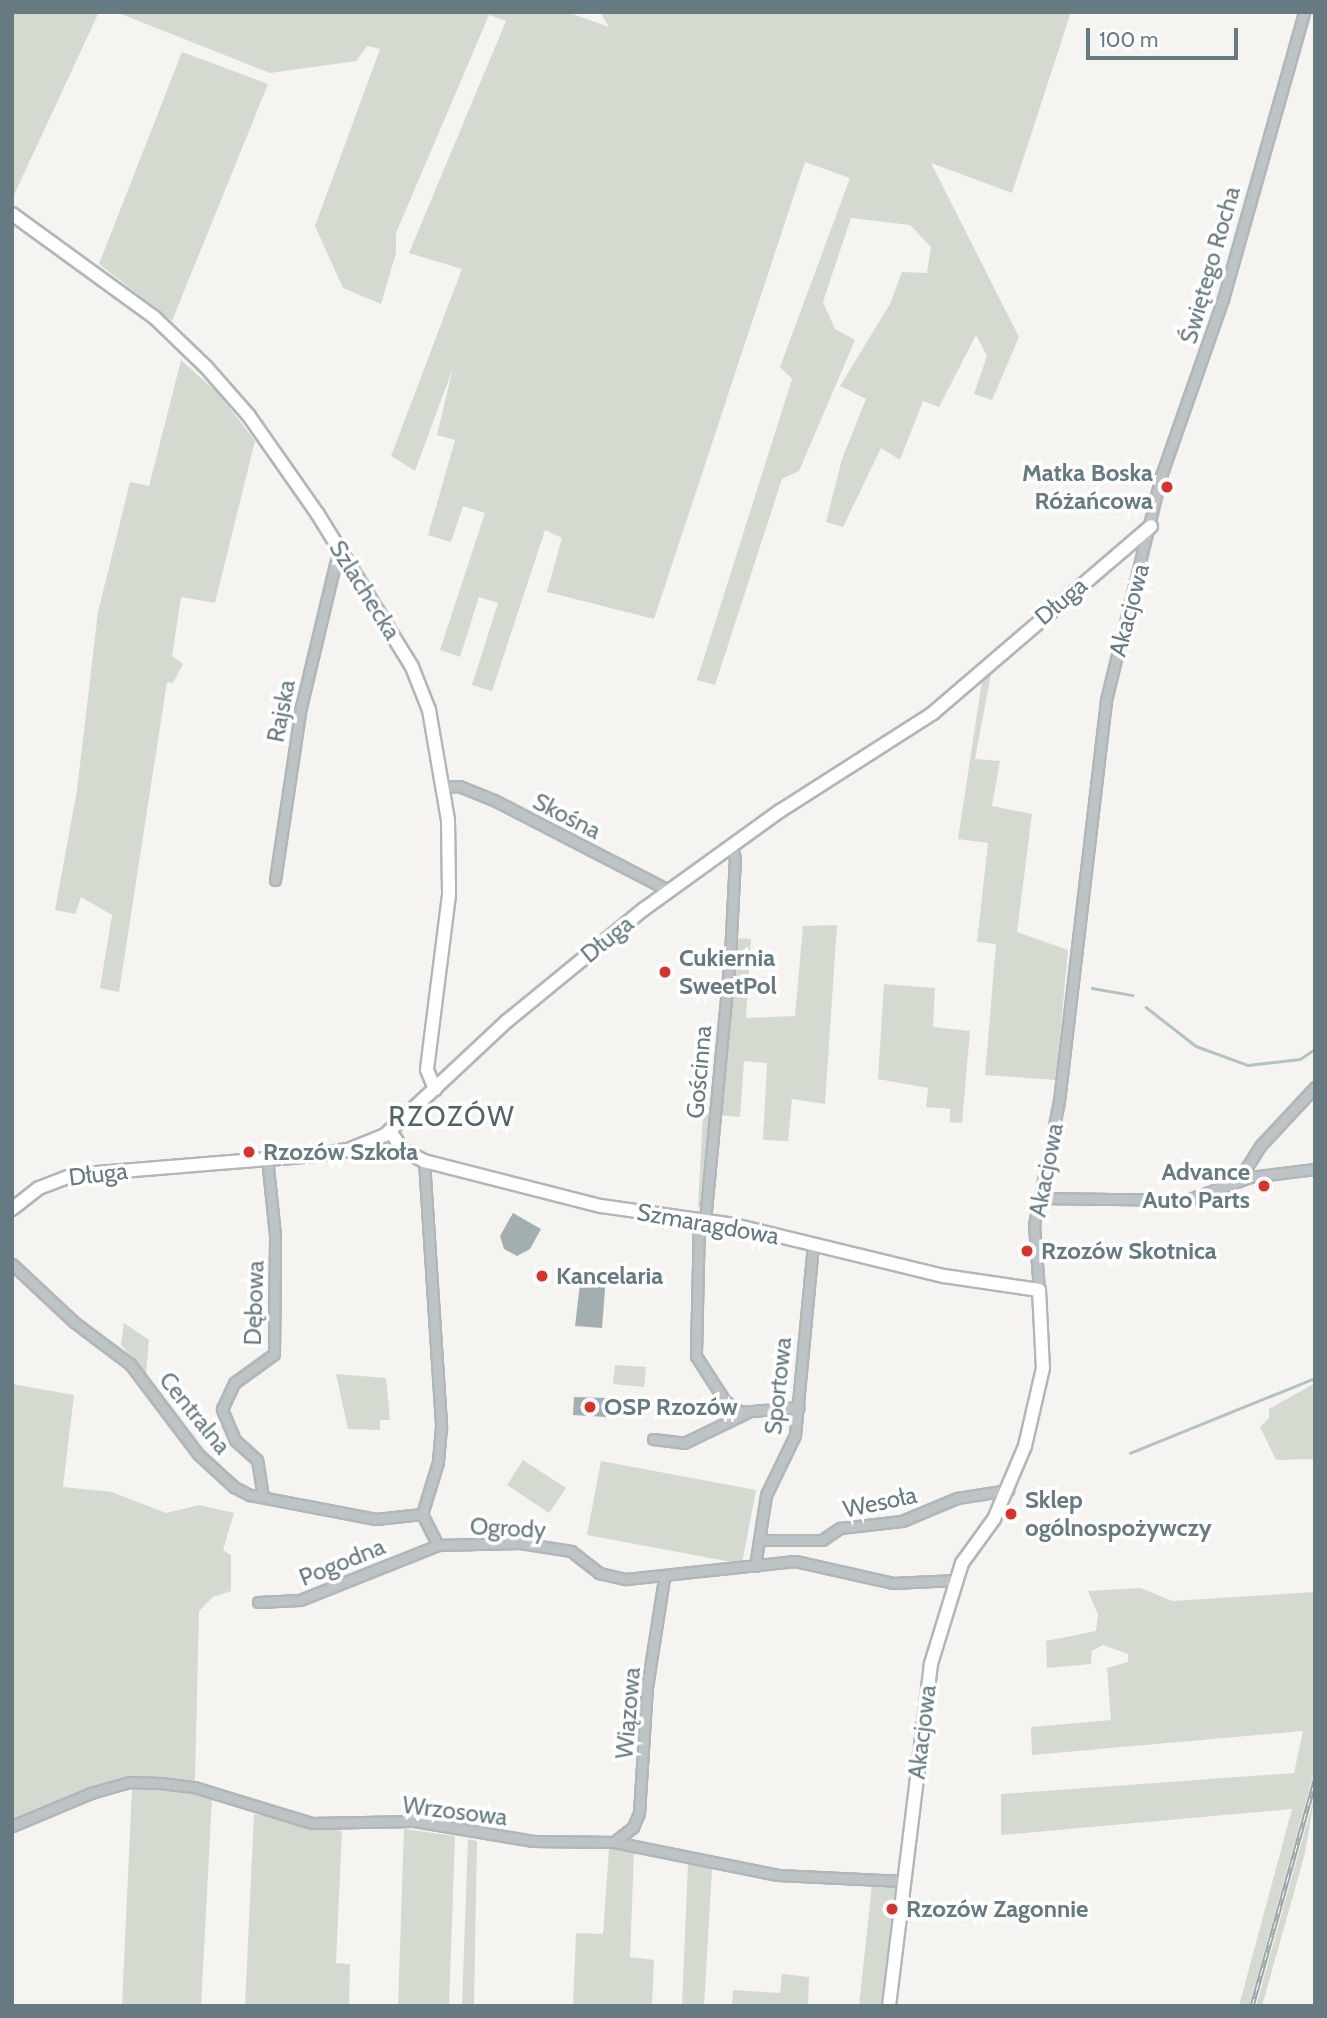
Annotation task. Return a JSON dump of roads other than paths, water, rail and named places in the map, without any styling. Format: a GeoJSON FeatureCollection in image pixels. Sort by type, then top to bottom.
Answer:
{"type":"FeatureCollection","features":[{"type":"Feature","properties":{"kind":"street","name":"Świętego Rocha"},"geometry":{"type":"LineString","coordinates":[[1151,526],[1304,12]]}},
{"type":"Feature","properties":{"kind":"street","name":"Szlachecka"},"geometry":{"type":"LineString","coordinates":[[12,214],[154,317],[206,367],[249,416],[343,555],[412,667],[429,710],[445,787],[449,895],[426,1070],[435,1089]]}},
{"type":"Feature","properties":{"kind":"street","name":"Długa"},"geometry":{"type":"LineString","coordinates":[[12,1209],[39,1188],[73,1175],[348,1150],[390,1131],[507,1021],[668,890],[730,845],[933,713],[1151,526]]}},
{"type":"Feature","properties":{"kind":"street","name":"Akacjowa"},"geometry":{"type":"LineString","coordinates":[[889,2006],[930,1664],[956,1580],[1008,1490],[1043,1368],[1034,1225],[1059,1101],[1099,738],[1151,526]]}},
{"type":"Feature","properties":{"kind":"street","name":"Rajska"},"geometry":{"type":"LineString","coordinates":[[275,880],[301,707],[336,560],[343,555]]}},
{"type":"Feature","properties":{"kind":"street","name":"Skośna"},"geometry":{"type":"LineString","coordinates":[[445,787],[459,786],[494,800],[668,890]]}},
{"type":"Feature","properties":{"kind":"street","name":"Gościnna"},"geometry":{"type":"LineString","coordinates":[[730,845],[735,858],[730,956],[702,1220],[696,1356],[729,1405],[746,1413]]}},
{"type":"Feature","properties":{"kind":"street"},"geometry":{"type":"LineString","coordinates":[[1238,1181],[1260,1146],[1315,1087]]}},
{"type":"Feature","properties":{"kind":"street","name":"Szmaragdowa"},"geometry":{"type":"LineString","coordinates":[[390,1131],[402,1149],[424,1161],[601,1206],[702,1220],[944,1276],[1039,1290]]}},
{"type":"Feature","properties":{"kind":"street","name":"Dębowa"},"geometry":{"type":"LineString","coordinates":[[263,1497],[257,1460],[235,1440],[222,1409],[234,1383],[274,1354],[275,1235],[267,1158]]}},
{"type":"Feature","properties":{"kind":"street"},"geometry":{"type":"LineString","coordinates":[[422,1514],[438,1462],[441,1427],[424,1161]]}},
{"type":"Feature","properties":{"kind":"street"},"geometry":{"type":"LineString","coordinates":[[1039,1198],[1161,1202],[1208,1195],[1238,1181],[1315,1169]]}},
{"type":"Feature","properties":{"kind":"street","name":"Sportowa"},"geometry":{"type":"LineString","coordinates":[[755,1566],[766,1495],[790,1455],[799,1407],[813,1245]]}},
{"type":"Feature","properties":{"kind":"street","name":"Centralna"},"geometry":{"type":"LineString","coordinates":[[12,1264],[74,1322],[130,1364],[198,1454],[234,1487],[263,1497],[376,1519],[422,1514]]}},
{"type":"Feature","properties":{"kind":"street"},"geometry":{"type":"LineString","coordinates":[[653,1439],[684,1443],[746,1413],[799,1407]]}},
{"type":"Feature","properties":{"kind":"street","name":"Wesoła"},"geometry":{"type":"LineString","coordinates":[[759,1540],[822,1540],[840,1528],[902,1521],[957,1498],[1008,1490]]}},
{"type":"Feature","properties":{"kind":"street","name":"Ogrody"},"geometry":{"type":"LineString","coordinates":[[422,1514],[438,1545],[520,1543],[570,1551],[611,1577],[664,1578],[755,1566],[816,1562],[893,1583],[956,1580]]}},
{"type":"Feature","properties":{"kind":"street","name":"Pogodna"},"geometry":{"type":"LineString","coordinates":[[258,1602],[300,1600],[438,1545]]}},
{"type":"Feature","properties":{"kind":"street","name":"Wiązowa"},"geometry":{"type":"LineString","coordinates":[[614,1842],[633,1827],[639,1813],[645,1708],[664,1578]]}},
{"type":"Feature","properties":{"kind":"street","name":"Wrzosowa"},"geometry":{"type":"LineString","coordinates":[[12,1826],[128,1782],[194,1787],[312,1824],[414,1821],[533,1841],[614,1842],[778,1875],[903,1881]]}},
{"type":"Feature","properties":{"kind":"waterway"},"geometry":{"type":"LineString","coordinates":[[1092,988],[1132,995]]}},
{"type":"Feature","properties":{"kind":"waterway"},"geometry":{"type":"LineString","coordinates":[[1146,1007],[1196,1046],[1248,1065],[1300,1059],[1315,1049]]}},
{"type":"Feature","properties":{"kind":"waterway"},"geometry":{"type":"LineString","coordinates":[[12,1258],[22,1268]]}},
{"type":"Feature","properties":{"kind":"waterway"},"geometry":{"type":"LineString","coordinates":[[1130,1453],[1315,1378]]}},
{"type":"Feature","properties":{"kind":"railway"},"geometry":{"type":"LineString","coordinates":[[1252,2006],[1315,1780]]}},
{"type":"Feature","properties":{"kind":"place","name":"Matka Boska Różańcowa"},"geometry":{"type":"Point","coordinates":[1167,487]}},
{"type":"Feature","properties":{"kind":"place","name":"Cukiernia SweetPol"},"geometry":{"type":"Point","coordinates":[665,972]}},
{"type":"Feature","properties":{"kind":"place","name":"Rzozów Szkoła"},"geometry":{"type":"Point","coordinates":[249,1152]}},
{"type":"Feature","properties":{"kind":"place","name":"Advance Auto Parts"},"geometry":{"type":"Point","coordinates":[1264,1186]}},
{"type":"Feature","properties":{"kind":"place","name":"Rzozów Skotnica"},"geometry":{"type":"Point","coordinates":[1027,1251]}},
{"type":"Feature","properties":{"kind":"place","name":"Kancelaria"},"geometry":{"type":"Point","coordinates":[542,1276]}},
{"type":"Feature","properties":{"kind":"place","name":"OSP Rzozów"},"geometry":{"type":"Point","coordinates":[590,1407]}},
{"type":"Feature","properties":{"kind":"place","name":"Sklep ogólnospożywczy"},"geometry":{"type":"Point","coordinates":[1011,1514]}},
{"type":"Feature","properties":{"kind":"place","name":"Rzozów Zagonnie"},"geometry":{"type":"Point","coordinates":[892,1909]}},
{"type":"Feature","properties":{"kind":"district","name":"RZOZÓW"},"geometry":{"type":"Point","coordinates":[452,1116]}}]}
